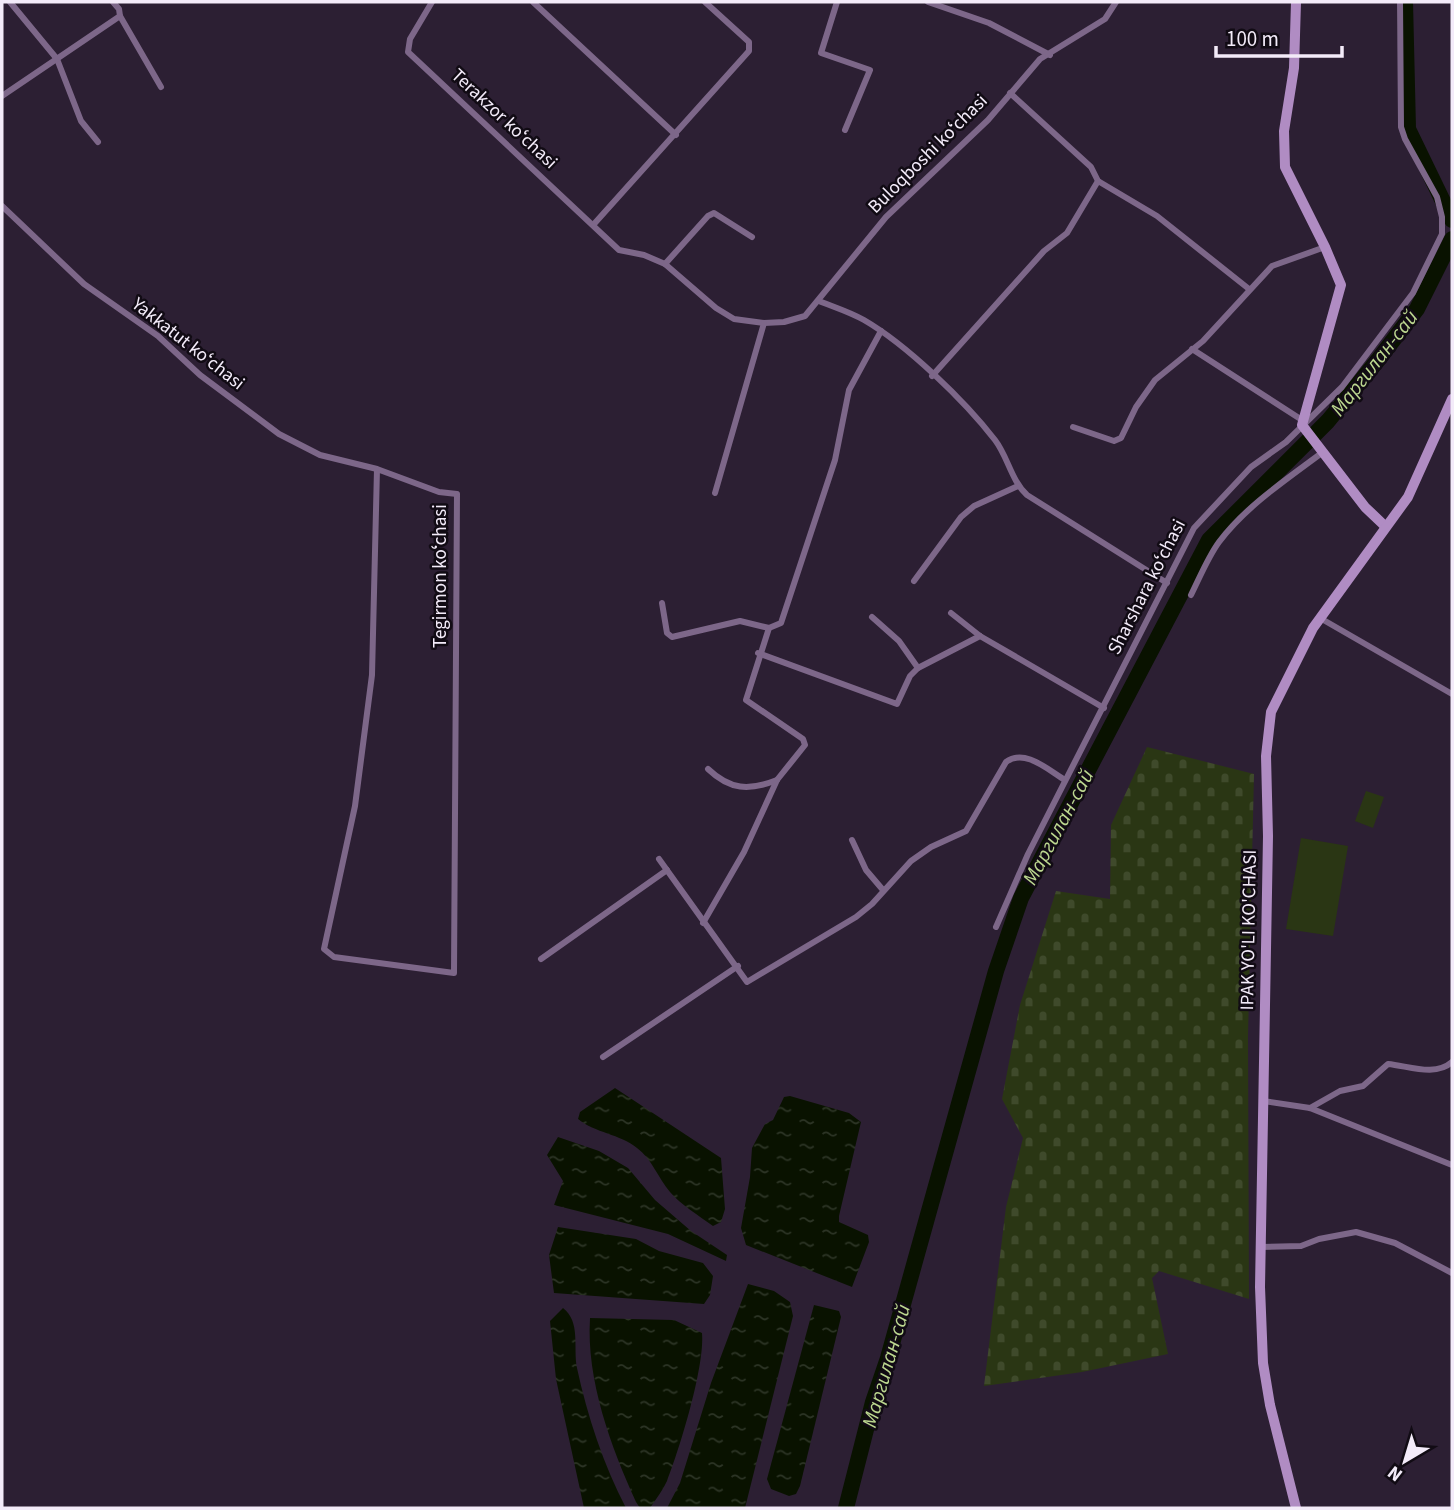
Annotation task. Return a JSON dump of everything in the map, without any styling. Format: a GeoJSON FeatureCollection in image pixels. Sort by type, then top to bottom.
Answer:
{"type":"FeatureCollection","features":[{"type":"Feature","properties":{"kind":"main road","name":"Sharshara koʻchasi"},"geometry":{"type":"LineString","coordinates":[[1296,2],[1294,68],[1283,153],[1290,179],[1341,285],[1302,424]]}},
{"type":"Feature","properties":{"kind":"main road","name":"IPAK YO'LI KO'CHASI"},"geometry":{"type":"LineString","coordinates":[[1296,1508],[1276,1441],[1264,1363],[1260,1247],[1267,745],[1271,712],[1298,653],[1320,618],[1408,496],[1452,399]]}},
{"type":"Feature","properties":{"kind":"main road"},"geometry":{"type":"LineString","coordinates":[[1302,424],[1365,507],[1385,526]]}},
{"type":"Feature","properties":{"kind":"street"},"geometry":{"type":"LineString","coordinates":[[10,2],[57,59],[81,121],[98,142]]}},
{"type":"Feature","properties":{"kind":"street"},"geometry":{"type":"LineString","coordinates":[[113,2],[161,88]]}},
{"type":"Feature","properties":{"kind":"street","name":"Terakzor koʻchasi"},"geometry":{"type":"LineString","coordinates":[[432,2],[410,39],[408,52],[619,250]]}},
{"type":"Feature","properties":{"kind":"street"},"geometry":{"type":"LineString","coordinates":[[533,2],[676,135]]}},
{"type":"Feature","properties":{"kind":"street"},"geometry":{"type":"LineString","coordinates":[[594,224],[676,135],[750,47],[705,2]]}},
{"type":"Feature","properties":{"kind":"street"},"geometry":{"type":"LineString","coordinates":[[837,2],[821,53],[870,70],[845,130]]}},
{"type":"Feature","properties":{"kind":"street"},"geometry":{"type":"LineString","coordinates":[[928,2],[989,23],[1050,55]]}},
{"type":"Feature","properties":{"kind":"street","name":"Buloqboshi koʻchasi"},"geometry":{"type":"LineString","coordinates":[[619,250],[644,255],[665,264],[716,308],[734,319],[784,323],[805,316],[886,217],[988,120],[1040,59],[1105,19],[1116,2]]}},
{"type":"Feature","properties":{"kind":"street"},"geometry":{"type":"LineString","coordinates":[[1192,349],[1302,424],[1312,418],[1342,387],[1413,293],[1442,234],[1443,218],[1437,197],[1401,127],[1400,2]]}},
{"type":"Feature","properties":{"kind":"street"},"geometry":{"type":"LineString","coordinates":[[2,96],[120,16]]}},
{"type":"Feature","properties":{"kind":"street"},"geometry":{"type":"LineString","coordinates":[[1010,93],[1091,167],[1098,181],[1157,216],[1249,289]]}},
{"type":"Feature","properties":{"kind":"street"},"geometry":{"type":"LineString","coordinates":[[932,376],[1044,251],[1067,233],[1098,181]]}},
{"type":"Feature","properties":{"kind":"street","name":"Yakkatut koʻchasi"},"geometry":{"type":"LineString","coordinates":[[2,206],[95,293],[158,336],[200,375],[279,434],[320,454],[377,469]]}},
{"type":"Feature","properties":{"kind":"street"},"geometry":{"type":"LineString","coordinates":[[665,264],[708,216],[714,213],[752,237]]}},
{"type":"Feature","properties":{"kind":"street"},"geometry":{"type":"LineString","coordinates":[[1073,426],[1114,442],[1121,438],[1136,407],[1155,380],[1192,349],[1272,266],[1325,247]]}},
{"type":"Feature","properties":{"kind":"street"},"geometry":{"type":"LineString","coordinates":[[819,301],[862,319],[881,331],[932,376],[980,421],[998,445],[1018,486],[1027,495],[1167,583]]}},
{"type":"Feature","properties":{"kind":"street"},"geometry":{"type":"LineString","coordinates":[[715,493],[764,323]]}},
{"type":"Feature","properties":{"kind":"street"},"geometry":{"type":"LineString","coordinates":[[662,603],[667,633],[672,637],[740,621],[769,628],[781,623],[835,460],[849,390],[881,331]]}},
{"type":"Feature","properties":{"kind":"street","name":"Sharshara koʻchasi"},"geometry":{"type":"LineString","coordinates":[[996,927],[1065,780],[1194,528],[1234,484],[1286,442],[1302,424]]}},
{"type":"Feature","properties":{"kind":"street"},"geometry":{"type":"LineString","coordinates":[[1191,595],[1218,544],[1228,531],[1262,499],[1323,453]]}},
{"type":"Feature","properties":{"kind":"street","name":"Tegirmon koʻchasi"},"geometry":{"type":"LineString","coordinates":[[377,469],[439,492],[457,494],[454,973],[334,957],[324,948],[355,806],[372,675],[377,469]]}},
{"type":"Feature","properties":{"kind":"street"},"geometry":{"type":"LineString","coordinates":[[914,582],[961,517],[974,506],[1018,486]]}},
{"type":"Feature","properties":{"kind":"street"},"geometry":{"type":"LineString","coordinates":[[951,612],[980,636],[1104,708]]}},
{"type":"Feature","properties":{"kind":"street"},"geometry":{"type":"LineString","coordinates":[[872,617],[898,641],[918,668]]}},
{"type":"Feature","properties":{"kind":"street"},"geometry":{"type":"LineString","coordinates":[[1320,618],[1452,695]]}},
{"type":"Feature","properties":{"kind":"street"},"geometry":{"type":"LineString","coordinates":[[702,923],[744,852],[777,780],[805,745],[803,739],[746,700],[758,653],[769,628]]}},
{"type":"Feature","properties":{"kind":"street"},"geometry":{"type":"LineString","coordinates":[[758,653],[826,676],[892,704],[900,701],[910,676],[918,668],[980,636]]}},
{"type":"Feature","properties":{"kind":"street"},"geometry":{"type":"LineString","coordinates":[[659,859],[702,923],[738,966],[747,982],[856,917],[872,904],[911,861],[931,847],[965,831],[1006,762],[1013,757],[1028,758],[1065,780]]}},
{"type":"Feature","properties":{"kind":"street"},"geometry":{"type":"LineString","coordinates":[[708,769],[721,781],[742,789],[758,788],[777,780]]}},
{"type":"Feature","properties":{"kind":"street"},"geometry":{"type":"LineString","coordinates":[[852,841],[866,870],[883,890]]}},
{"type":"Feature","properties":{"kind":"street"},"geometry":{"type":"LineString","coordinates":[[541,959],[667,870]]}},
{"type":"Feature","properties":{"kind":"street"},"geometry":{"type":"LineString","coordinates":[[603,1057],[738,966]]}},
{"type":"Feature","properties":{"kind":"street"},"geometry":{"type":"LineString","coordinates":[[1310,1108],[1340,1091],[1363,1086],[1388,1063],[1429,1070],[1444,1069],[1452,1062]]}},
{"type":"Feature","properties":{"kind":"street"},"geometry":{"type":"LineString","coordinates":[[1263,1101],[1310,1108],[1452,1165]]}},
{"type":"Feature","properties":{"kind":"street"},"geometry":{"type":"LineString","coordinates":[[1260,1247],[1301,1246],[1356,1232],[1395,1243],[1452,1273]]}},
{"type":"Feature","properties":{"kind":"green space"},"geometry":{"type":"Polygon","coordinates":[[[1147,747],[1254,774],[1248,1037],[1249,1299],[1159,1271],[1152,1278],[1168,1354],[1082,1372],[984,1386],[1006,1207],[1023,1138],[1002,1099],[1020,1005],[1056,891],[1110,899],[1111,825],[1147,747]]]}},
{"type":"Feature","properties":{"kind":"green space"},"geometry":{"type":"Polygon","coordinates":[[[1366,791],[1384,797],[1373,828],[1355,821],[1366,791]]]}},
{"type":"Feature","properties":{"kind":"green space"},"geometry":{"type":"Polygon","coordinates":[[[1301,838],[1348,846],[1333,936],[1286,929],[1301,838]]]}},
{"type":"Feature","properties":{"kind":"water"},"geometry":{"type":"Polygon","coordinates":[[[615,1088],[721,1158],[725,1209],[721,1222],[713,1226],[679,1201],[637,1148],[578,1119],[580,1112],[615,1088]]]}},
{"type":"Feature","properties":{"kind":"water"},"geometry":{"type":"Polygon","coordinates":[[[790,1096],[849,1113],[861,1122],[839,1216],[839,1222],[868,1235],[869,1242],[852,1287],[746,1245],[741,1228],[752,1148],[765,1124],[773,1120],[784,1097],[790,1096]]]}},
{"type":"Feature","properties":{"kind":"water"},"geometry":{"type":"Polygon","coordinates":[[[558,1137],[599,1151],[628,1168],[655,1200],[691,1231],[727,1255],[726,1261],[668,1234],[554,1205],[563,1181],[547,1155],[558,1137]]]}},
{"type":"Feature","properties":{"kind":"water"},"geometry":{"type":"Polygon","coordinates":[[[558,1227],[636,1239],[659,1251],[703,1263],[713,1276],[710,1295],[704,1304],[554,1293],[549,1255],[558,1227]]]}},
{"type":"Feature","properties":{"kind":"water"},"geometry":{"type":"Polygon","coordinates":[[[748,1284],[774,1291],[790,1302],[793,1316],[745,1508],[667,1508],[680,1483],[711,1383],[748,1284]]]}},
{"type":"Feature","properties":{"kind":"water"},"geometry":{"type":"Polygon","coordinates":[[[814,1305],[839,1311],[841,1317],[800,1486],[796,1494],[789,1496],[771,1489],[767,1479],[814,1305]]]}},
{"type":"Feature","properties":{"kind":"water"},"geometry":{"type":"Polygon","coordinates":[[[563,1308],[569,1314],[574,1328],[577,1368],[591,1422],[603,1458],[626,1508],[584,1508],[556,1379],[550,1321],[563,1308]]]}},
{"type":"Feature","properties":{"kind":"water"},"geometry":{"type":"Polygon","coordinates":[[[590,1318],[674,1320],[702,1333],[700,1365],[685,1428],[667,1481],[650,1508],[640,1508],[636,1502],[609,1436],[592,1365],[590,1318]]]}},
{"type":"Feature","properties":{"kind":"waterway","name":"Маргилан-сай"},"geometry":{"type":"LineString","coordinates":[[1405,2],[1408,129],[1452,220]]}},
{"type":"Feature","properties":{"kind":"waterway","name":"Маргилан-сай"},"geometry":{"type":"LineString","coordinates":[[846,1508],[873,1402],[888,1358],[996,971],[1021,898],[1209,540],[1328,421],[1378,360],[1417,309],[1452,239]]}}]}
